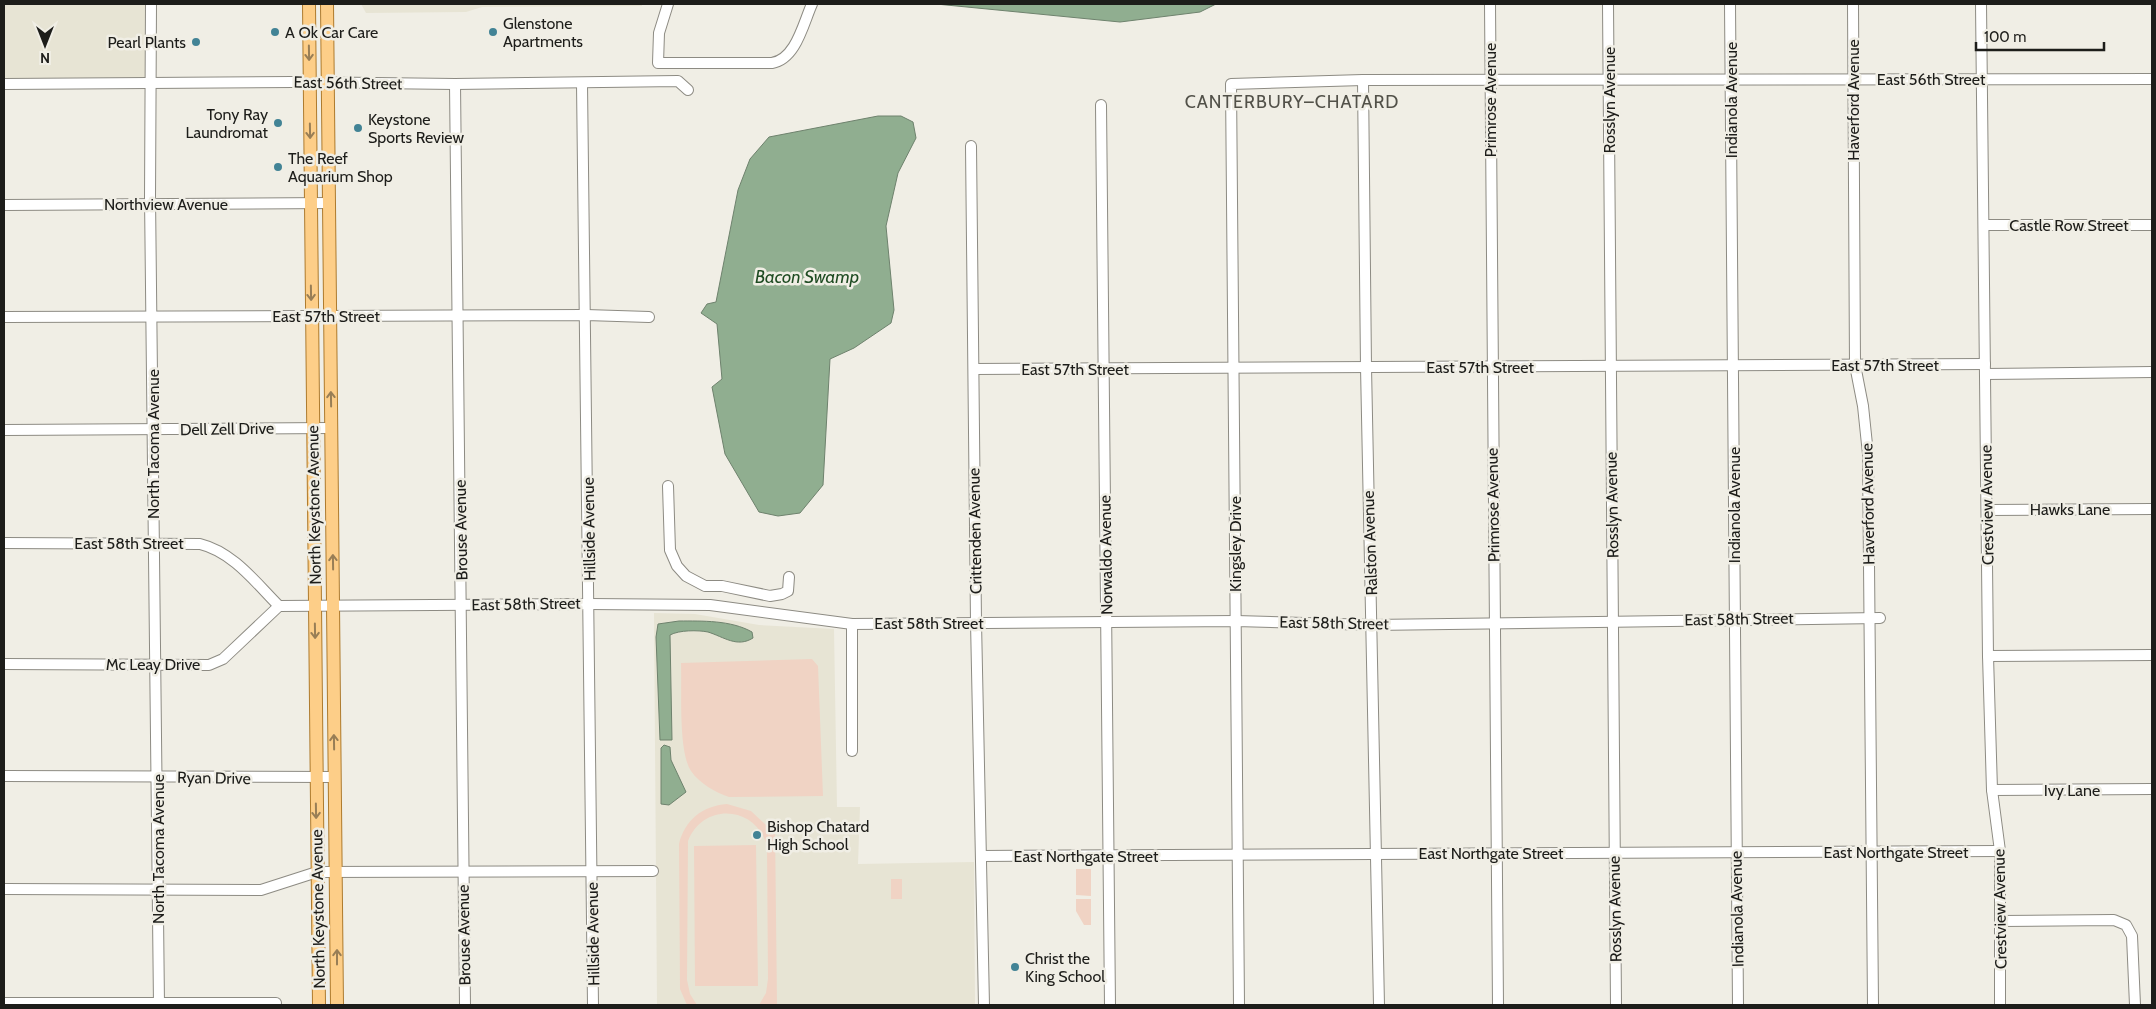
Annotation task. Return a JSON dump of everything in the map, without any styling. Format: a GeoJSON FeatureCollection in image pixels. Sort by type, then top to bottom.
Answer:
{"type":"FeatureCollection","features":[{"type":"Feature","properties":{"kind":"main road","name":"North Keystone Avenue"},"geometry":{"type":"LineString","coordinates":[[309,4],[319,1005]]}},
{"type":"Feature","properties":{"kind":"main road","name":"North Keystone Avenue"},"geometry":{"type":"LineString","coordinates":[[327,4],[337,1005]]}},
{"type":"Feature","properties":{"kind":"street","name":"North Tacoma Avenue"},"geometry":{"type":"LineString","coordinates":[[150,4],[150,204],[159,1004]]}},
{"type":"Feature","properties":{"kind":"street"},"geometry":{"type":"LineString","coordinates":[[668,4],[659,33],[658,63],[772,63],[782,61],[792,51],[812,4]]}},
{"type":"Feature","properties":{"kind":"street","name":"Primrose Avenue"},"geometry":{"type":"LineString","coordinates":[[1490,4],[1498,1005]]}},
{"type":"Feature","properties":{"kind":"street","name":"Rosslyn Avenue"},"geometry":{"type":"LineString","coordinates":[[1608,4],[1616,1005]]}},
{"type":"Feature","properties":{"kind":"street","name":"Indianola Avenue"},"geometry":{"type":"LineString","coordinates":[[1730,4],[1738,1005]]}},
{"type":"Feature","properties":{"kind":"street","name":"Haverford Avenue"},"geometry":{"type":"LineString","coordinates":[[1853,4],[1855,365],[1868,442],[1875,618],[1872,852],[1873,1005]]}},
{"type":"Feature","properties":{"kind":"street","name":"Crestview Avenue"},"geometry":{"type":"LineString","coordinates":[[1981,4],[1985,225],[1988,656],[1992,790],[2000,851],[2000,1005]]}},
{"type":"Feature","properties":{"kind":"street","name":"East 56th Street"},"geometry":{"type":"LineString","coordinates":[[1231,84],[1363,80],[2152,79]]}},
{"type":"Feature","properties":{"kind":"street","name":"Ralston Avenue"},"geometry":{"type":"LineString","coordinates":[[1363,80],[1366,367],[1379,1005]]}},
{"type":"Feature","properties":{"kind":"street","name":"East 56th Street"},"geometry":{"type":"LineString","coordinates":[[4,84],[309,82],[328,84],[582,84],[678,81],[688,90]]}},
{"type":"Feature","properties":{"kind":"street","name":"Brouse Avenue"},"geometry":{"type":"LineString","coordinates":[[455,84],[465,1005]]}},
{"type":"Feature","properties":{"kind":"street","name":"Hillside Avenue"},"geometry":{"type":"LineString","coordinates":[[582,84],[594,1005]]}},
{"type":"Feature","properties":{"kind":"street","name":"Kingsley Drive"},"geometry":{"type":"LineString","coordinates":[[1231,84],[1239,1005]]}},
{"type":"Feature","properties":{"kind":"street","name":"Norwaldo Avenue"},"geometry":{"type":"LineString","coordinates":[[1101,105],[1110,1005]]}},
{"type":"Feature","properties":{"kind":"street","name":"Crittenden Avenue"},"geometry":{"type":"LineString","coordinates":[[971,146],[976,622],[984,1005]]}},
{"type":"Feature","properties":{"kind":"street","name":"Northview Avenue"},"geometry":{"type":"LineString","coordinates":[[4,205],[329,203]]}},
{"type":"Feature","properties":{"kind":"street","name":"Castle Row Street"},"geometry":{"type":"LineString","coordinates":[[1985,225],[2152,225]]}},
{"type":"Feature","properties":{"kind":"street","name":"East 57th Street"},"geometry":{"type":"LineString","coordinates":[[4,318],[586,315],[649,317]]}},
{"type":"Feature","properties":{"kind":"street","name":"East 57th Street"},"geometry":{"type":"LineString","coordinates":[[974,369],[1855,365],[2152,372]]}},
{"type":"Feature","properties":{"kind":"street","name":"Dell Zell Drive"},"geometry":{"type":"LineString","coordinates":[[4,430],[331,428]]}},
{"type":"Feature","properties":{"kind":"street"},"geometry":{"type":"LineString","coordinates":[[668,486],[668,539],[672,556],[679,568],[691,580],[703,586],[722,586],[777,595],[788,591],[789,577]]}},
{"type":"Feature","properties":{"kind":"street","name":"Hawks Lane"},"geometry":{"type":"LineString","coordinates":[[1987,510],[2152,509]]}},
{"type":"Feature","properties":{"kind":"street","name":"East 58th Street"},"geometry":{"type":"LineString","coordinates":[[4,543],[197,543],[219,550],[233,561],[279,606],[710,605],[852,624],[976,622],[1106,624],[1236,621],[1372,625],[1875,618]]}},
{"type":"Feature","properties":{"kind":"street"},"geometry":{"type":"LineString","coordinates":[[710,605],[711,586]]}},
{"type":"Feature","properties":{"kind":"street","name":"Mc Leay Drive"},"geometry":{"type":"LineString","coordinates":[[4,664],[217,663],[223,660],[279,606]]}},
{"type":"Feature","properties":{"kind":"street"},"geometry":{"type":"LineString","coordinates":[[852,624],[852,751]]}},
{"type":"Feature","properties":{"kind":"street"},"geometry":{"type":"LineString","coordinates":[[1988,656],[2152,654]]}},
{"type":"Feature","properties":{"kind":"street","name":"Ryan Drive"},"geometry":{"type":"LineString","coordinates":[[4,776],[335,777]]}},
{"type":"Feature","properties":{"kind":"street","name":"Ivy Lane"},"geometry":{"type":"LineString","coordinates":[[1992,790],[2152,789]]}},
{"type":"Feature","properties":{"kind":"street","name":"East Northgate Street"},"geometry":{"type":"LineString","coordinates":[[982,856],[1109,857],[2000,851]]}},
{"type":"Feature","properties":{"kind":"street"},"geometry":{"type":"LineString","coordinates":[[4,889],[264,890],[306,874],[336,871],[653,871]]}},
{"type":"Feature","properties":{"kind":"street"},"geometry":{"type":"LineString","coordinates":[[2001,921],[2114,920],[2127,926],[2132,939],[2135,1005]]}},
{"type":"Feature","properties":{"kind":"street"},"geometry":{"type":"LineString","coordinates":[[4,1003],[276,1003]]}},
{"type":"Feature","properties":{"kind":"shaded area"},"geometry":{"type":"Polygon","coordinates":[[[4,4],[146,4],[146,79],[4,80],[4,4]]]}},
{"type":"Feature","properties":{"kind":"shaded area"},"geometry":{"type":"Polygon","coordinates":[[[361,4],[642,4],[642,6],[482,7],[466,12],[366,13],[361,4]]]}},
{"type":"Feature","properties":{"kind":"shaded area","name":"Bishop Chatard High School"},"geometry":{"type":"Polygon","coordinates":[[[654,613],[695,614],[759,625],[834,629],[837,807],[860,807],[858,864],[974,862],[975,1005],[657,1005],[654,613]]]}},
{"type":"Feature","properties":{"kind":"shaded area"},"geometry":{"type":"Polygon","coordinates":[[[812,659],[818,666],[823,796],[729,797],[703,784],[691,771],[684,749],[682,735],[681,663],[812,659]]]}},
{"type":"Feature","properties":{"kind":"shaded area"},"geometry":{"type":"Polygon","coordinates":[[[727,804],[751,811],[768,827],[775,827],[777,1005],[759,1005],[766,993],[768,979],[767,846],[761,832],[752,822],[741,816],[729,814],[717,815],[705,820],[695,828],[688,841],[687,980],[690,994],[697,1005],[687,1005],[680,989],[679,844],[690,821],[702,811],[727,804]]]}},
{"type":"Feature","properties":{"kind":"shaded area"},"geometry":{"type":"Polygon","coordinates":[[[756,845],[758,986],[695,986],[694,846],[756,845]]]}},
{"type":"Feature","properties":{"kind":"shaded area"},"geometry":{"type":"Polygon","coordinates":[[[1076,869],[1091,869],[1091,896],[1076,895],[1076,869]]]}},
{"type":"Feature","properties":{"kind":"shaded area"},"geometry":{"type":"Polygon","coordinates":[[[891,879],[902,879],[902,899],[891,899],[891,879]]]}},
{"type":"Feature","properties":{"kind":"shaded area"},"geometry":{"type":"Polygon","coordinates":[[[1076,899],[1091,899],[1091,925],[1084,925],[1076,911],[1076,899]]]}},
{"type":"Feature","properties":{"kind":"water"},"geometry":{"type":"Polygon","coordinates":[[[936,4],[1216,4],[1200,12],[1120,22],[936,4]]]}},
{"type":"Feature","properties":{"kind":"water","name":"Bacon Swamp"},"geometry":{"type":"Polygon","coordinates":[[[878,116],[901,116],[913,122],[916,138],[898,173],[886,226],[894,310],[891,323],[854,348],[830,359],[823,485],[800,513],[778,516],[759,512],[725,454],[712,387],[722,379],[717,324],[701,313],[707,304],[716,302],[738,190],[750,159],[769,137],[878,116]]]}},
{"type":"Feature","properties":{"kind":"water"},"geometry":{"type":"Polygon","coordinates":[[[679,621],[716,622],[735,625],[752,632],[753,638],[747,641],[736,642],[708,632],[699,631],[683,631],[670,635],[672,740],[660,740],[656,637],[658,624],[679,621]]]}},
{"type":"Feature","properties":{"kind":"water"},"geometry":{"type":"Polygon","coordinates":[[[664,745],[670,747],[671,760],[686,792],[669,805],[661,804],[661,748],[664,745]]]}},
{"type":"Feature","properties":{"kind":"place","name":"A Ok Car Care"},"geometry":{"type":"Point","coordinates":[275,32]}},
{"type":"Feature","properties":{"kind":"place","name":"Glenstone Apartments"},"geometry":{"type":"Point","coordinates":[493,32]}},
{"type":"Feature","properties":{"kind":"place","name":"Pearl Plants"},"geometry":{"type":"Point","coordinates":[196,42]}},
{"type":"Feature","properties":{"kind":"place","name":"Tony Ray Laundromat"},"geometry":{"type":"Point","coordinates":[278,123]}},
{"type":"Feature","properties":{"kind":"place","name":"Keystone Sports Review"},"geometry":{"type":"Point","coordinates":[358,128]}},
{"type":"Feature","properties":{"kind":"place","name":"The Reef Aquarium Shop"},"geometry":{"type":"Point","coordinates":[278,167]}},
{"type":"Feature","properties":{"kind":"place","name":"Bishop Chatard High School"},"geometry":{"type":"Point","coordinates":[757,835]}},
{"type":"Feature","properties":{"kind":"place","name":"Christ the King School"},"geometry":{"type":"Point","coordinates":[1015,967]}},
{"type":"Feature","properties":{"kind":"district","name":"CANTERBURY–CHATARD"},"geometry":{"type":"Point","coordinates":[1292,102]}}]}
